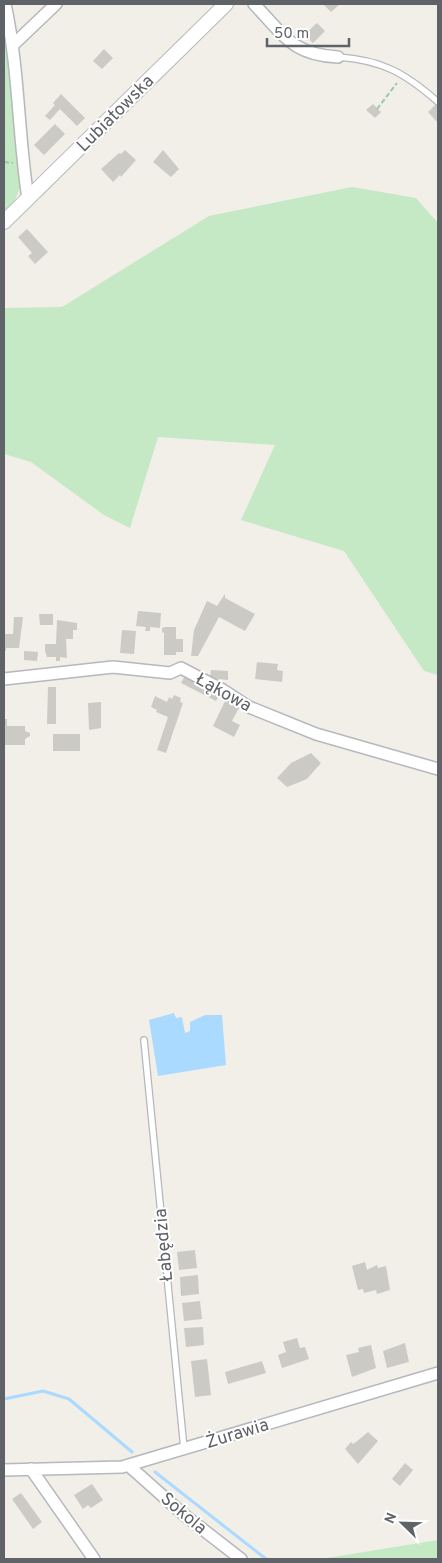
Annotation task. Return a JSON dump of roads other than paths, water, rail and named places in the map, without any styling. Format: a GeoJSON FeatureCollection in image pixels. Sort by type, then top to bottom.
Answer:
{"type":"FeatureCollection","features":[{"type":"Feature","properties":{"kind":"street"},"geometry":{"type":"LineString","coordinates":[[5,4],[14,44],[17,105],[28,199]]}},
{"type":"Feature","properties":{"kind":"street"},"geometry":{"type":"LineString","coordinates":[[14,44],[56,4]]}},
{"type":"Feature","properties":{"kind":"street","name":"Lubiatowska"},"geometry":{"type":"LineString","coordinates":[[4,222],[226,4]]}},
{"type":"Feature","properties":{"kind":"street"},"geometry":{"type":"LineString","coordinates":[[254,4],[296,47],[312,54],[338,57]]}},
{"type":"Feature","properties":{"kind":"street","name":"Łąkowa"},"geometry":{"type":"LineString","coordinates":[[4,679],[113,667],[170,673],[181,668],[223,690],[249,707],[316,734],[438,769]]}},
{"type":"Feature","properties":{"kind":"street","name":"Żurawia"},"geometry":{"type":"LineString","coordinates":[[4,1470],[128,1465],[438,1373]]}},
{"type":"Feature","properties":{"kind":"street","name":"Sokola"},"geometry":{"type":"LineString","coordinates":[[128,1465],[183,1514],[242,1559]]}},
{"type":"Feature","properties":{"kind":"street"},"geometry":{"type":"LineString","coordinates":[[31,1469],[94,1559]]}},
{"type":"Feature","properties":{"kind":"lane"},"geometry":{"type":"LineString","coordinates":[[338,57],[376,62],[404,75],[438,102]]}},
{"type":"Feature","properties":{"kind":"lane","name":"Łabędzia"},"geometry":{"type":"LineString","coordinates":[[144,1040],[184,1449]]}},
{"type":"Feature","properties":{"kind":"water"},"geometry":{"type":"Polygon","coordinates":[[[174,1013],[176,1018],[182,1017],[185,1033],[190,1031],[190,1022],[205,1015],[222,1015],[226,1065],[158,1076],[149,1020],[174,1013]]]}},
{"type":"Feature","properties":{"kind":"waterway"},"geometry":{"type":"LineString","coordinates":[[4,1399],[43,1391],[69,1399],[132,1452]]}},
{"type":"Feature","properties":{"kind":"waterway"},"geometry":{"type":"LineString","coordinates":[[155,1472],[266,1559]]}}]}
